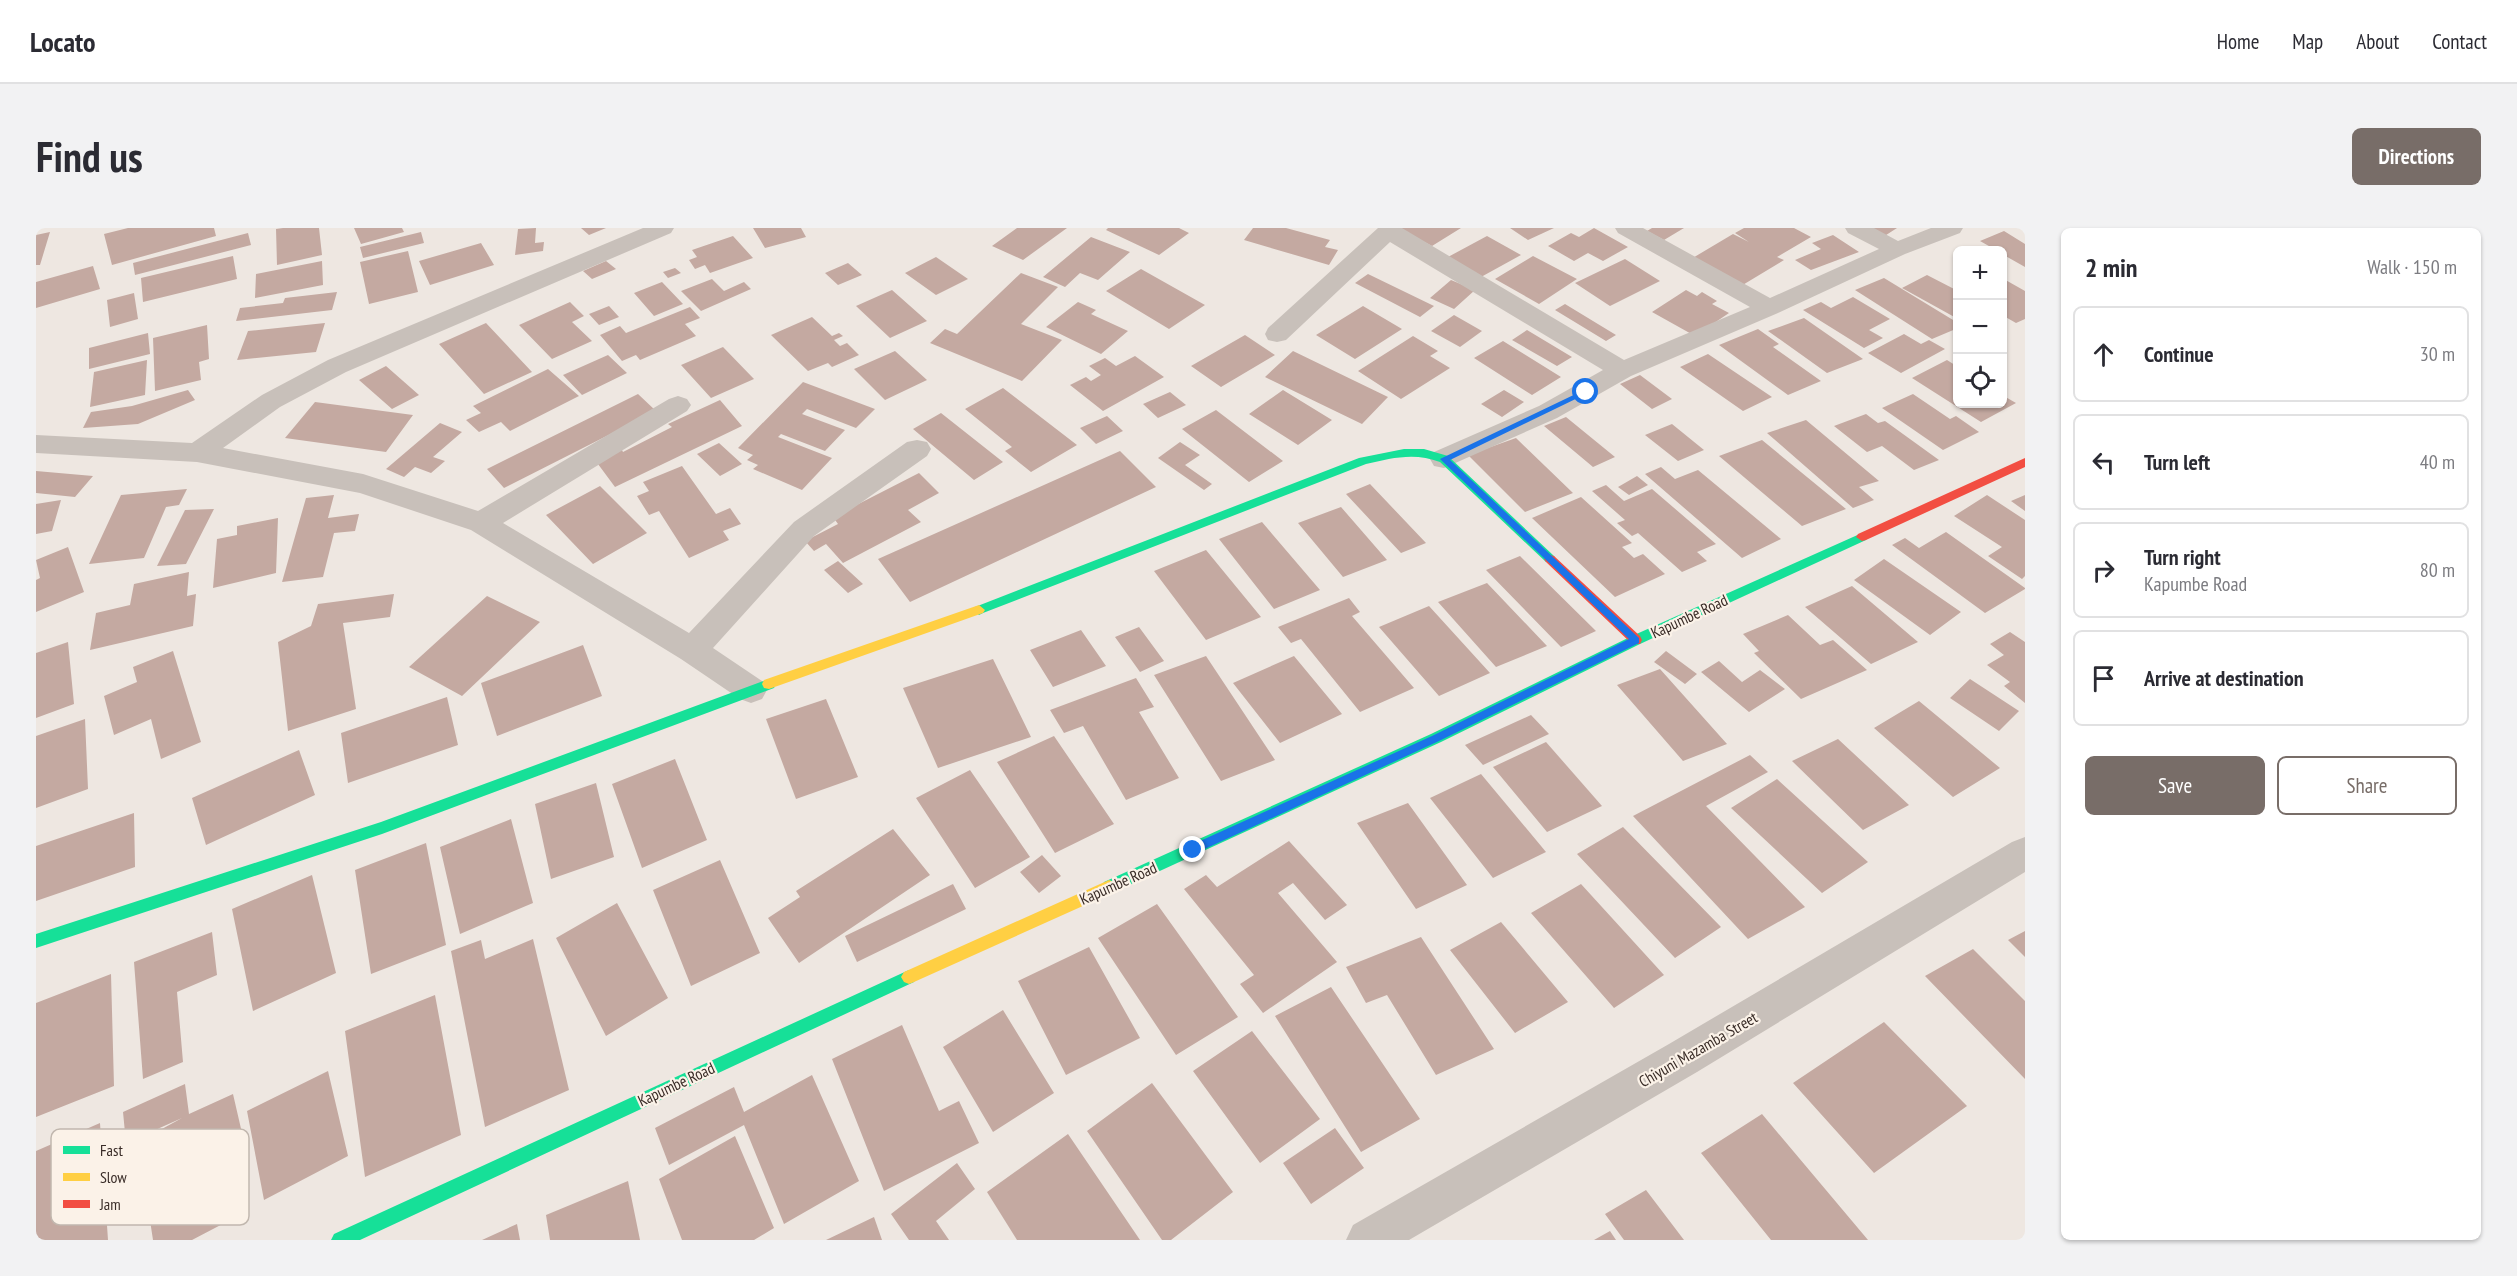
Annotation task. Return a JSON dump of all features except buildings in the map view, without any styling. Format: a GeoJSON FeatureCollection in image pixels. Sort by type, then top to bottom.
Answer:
{"type":"FeatureCollection","features":[{"type":"Feature","properties":{"kind":"street"},"geometry":{"type":"LineString","coordinates":[[197,453],[271,400],[337,366],[663,228]]}},
{"type":"Feature","properties":{"kind":"street"},"geometry":{"type":"LineString","coordinates":[[1626,228],[1769,308]]}},
{"type":"Feature","properties":{"kind":"street"},"geometry":{"type":"LineString","coordinates":[[1856,228],[1897,249]]}},
{"type":"Feature","properties":{"kind":"street"},"geometry":{"type":"LineString","coordinates":[[1444,459],[1548,412],[1622,370],[1769,308],[1897,249],[1952,228]]}},
{"type":"Feature","properties":{"kind":"street"},"geometry":{"type":"LineString","coordinates":[[1277,334],[1389,229],[1622,370]]}},
{"type":"Feature","properties":{"kind":"street"},"geometry":{"type":"LineString","coordinates":[[481,523],[678,405]]}},
{"type":"Feature","properties":{"kind":"street"},"geometry":{"type":"LineString","coordinates":[[36,444],[197,453],[363,484],[481,523],[692,650],[751,690]]}},
{"type":"Feature","properties":{"kind":"street"},"geometry":{"type":"LineString","coordinates":[[692,650],[804,529],[917,449]]}},
{"type":"Feature","properties":{"kind":"street"},"geometry":{"type":"LineString","coordinates":[[36,941],[381,828],[751,690],[1023,594],[1218,515],[1363,461],[1402,451],[1432,453],[1444,459],[1636,640]]}},
{"type":"Feature","properties":{"kind":"street","name":"Kapumbe Road"},"geometry":{"type":"LineString","coordinates":[[340,1240],[861,999],[1436,738],[1636,640],[2025,462]]}},
{"type":"Feature","properties":{"kind":"street","name":"Chiyuni Mazamba Street"},"geometry":{"type":"LineString","coordinates":[[1368,1240],[1683,1058],[2025,853]]}},
{"type":"Feature","properties":{"kind":"traffic: fast"},"geometry":{"type":"LineString","coordinates":[[979,610],[1363,461],[1414,452],[1444,459],[1550,559]]}},
{"type":"Feature","properties":{"kind":"traffic: fast"},"geometry":{"type":"LineString","coordinates":[[1109,887],[1436,738],[1636,640],[1862,537]]}},
{"type":"Feature","properties":{"kind":"traffic: fast"},"geometry":{"type":"LineString","coordinates":[[36,941],[382,828],[769,684]]}},
{"type":"Feature","properties":{"kind":"traffic: fast"},"geometry":{"type":"LineString","coordinates":[[340,1240],[909,977]]}},
{"type":"Feature","properties":{"kind":"traffic: slow"},"geometry":{"type":"LineString","coordinates":[[769,684],[979,610]]}},
{"type":"Feature","properties":{"kind":"traffic: slow"},"geometry":{"type":"LineString","coordinates":[[909,977],[1109,887]]}},
{"type":"Feature","properties":{"kind":"traffic: jam"},"geometry":{"type":"LineString","coordinates":[[1862,537],[2025,462]]}},
{"type":"Feature","properties":{"kind":"traffic: jam"},"geometry":{"type":"LineString","coordinates":[[1550,559],[1636,640]]}},
{"type":"Feature","properties":{"kind":"route"},"geometry":{"type":"LineString","coordinates":[[1193,850],[1436,738],[1636,640],[1444,459],[1548,412],[1586,392]]}}]}
